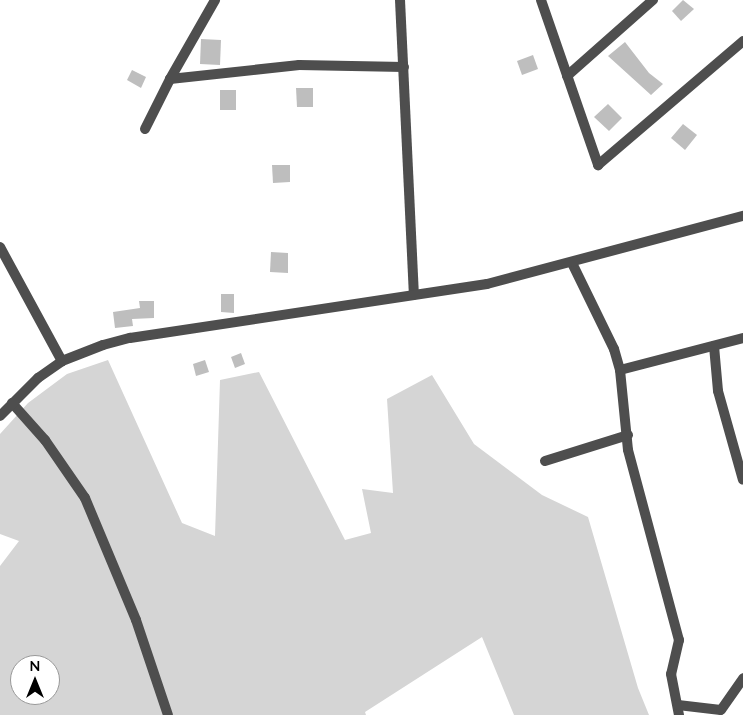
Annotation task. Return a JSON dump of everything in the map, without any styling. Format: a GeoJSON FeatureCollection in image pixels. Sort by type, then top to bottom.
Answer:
{"type":"FeatureCollection","features":[{"type":"Feature","properties":{"kind":"street"},"geometry":{"type":"LineString","coordinates":[[145,130],[170,79],[215,0]]}},
{"type":"Feature","properties":{"kind":"street"},"geometry":{"type":"LineString","coordinates":[[400,0],[414,295]]}},
{"type":"Feature","properties":{"kind":"street"},"geometry":{"type":"LineString","coordinates":[[541,0],[598,165],[743,41]]}},
{"type":"Feature","properties":{"kind":"street"},"geometry":{"type":"LineString","coordinates":[[567,76],[652,0]]}},
{"type":"Feature","properties":{"kind":"street"},"geometry":{"type":"LineString","coordinates":[[170,79],[299,65],[404,67]]}},
{"type":"Feature","properties":{"kind":"street"},"geometry":{"type":"LineString","coordinates":[[0,416],[12,403],[62,361],[130,338],[487,284],[572,264],[743,216]]}},
{"type":"Feature","properties":{"kind":"street"},"geometry":{"type":"LineString","coordinates":[[0,248],[62,361]]}},
{"type":"Feature","properties":{"kind":"street"},"geometry":{"type":"LineString","coordinates":[[572,264],[614,349],[620,370],[628,450],[679,640],[670,674],[679,710],[721,710],[743,678]]}},
{"type":"Feature","properties":{"kind":"street"},"geometry":{"type":"LineString","coordinates":[[620,370],[743,338]]}},
{"type":"Feature","properties":{"kind":"street"},"geometry":{"type":"LineString","coordinates":[[714,346],[718,391],[743,480]]}},
{"type":"Feature","properties":{"kind":"street"},"geometry":{"type":"LineString","coordinates":[[12,403],[45,440],[85,498],[136,620],[168,715]]}},
{"type":"Feature","properties":{"kind":"street"},"geometry":{"type":"LineString","coordinates":[[545,461],[628,435]]}},
{"type":"Feature","properties":{"kind":"shaded area"},"geometry":{"type":"Polygon","coordinates":[[[108,360],[182,523],[215,536],[220,380],[259,372],[345,540],[371,533],[362,489],[393,493],[387,399],[432,375],[474,444],[542,495],[588,517],[638,688],[649,715],[514,715],[482,637],[365,712],[366,715],[0,715],[0,566],[19,541],[0,534],[0,434],[28,403],[67,374],[108,360]]]}},
{"type":"Feature","properties":{"kind":"building"},"geometry":{"type":"Polygon","coordinates":[[[683,0],[694,9],[681,21],[672,11],[683,0]]]}},
{"type":"Feature","properties":{"kind":"building"},"geometry":{"type":"Polygon","coordinates":[[[201,39],[221,40],[220,65],[200,64],[201,39]]]}},
{"type":"Feature","properties":{"kind":"building"},"geometry":{"type":"Polygon","coordinates":[[[625,42],[649,73],[663,84],[651,95],[608,56],[625,42]]]}},
{"type":"Feature","properties":{"kind":"building"},"geometry":{"type":"Polygon","coordinates":[[[533,55],[538,69],[522,75],[517,61],[533,55]]]}},
{"type":"Feature","properties":{"kind":"building"},"geometry":{"type":"Polygon","coordinates":[[[132,70],[146,77],[141,88],[127,80],[132,70]]]}},
{"type":"Feature","properties":{"kind":"building"},"geometry":{"type":"Polygon","coordinates":[[[296,88],[313,88],[313,107],[297,107],[296,88]]]}},
{"type":"Feature","properties":{"kind":"building"},"geometry":{"type":"Polygon","coordinates":[[[220,90],[236,90],[236,110],[220,110],[220,90]]]}},
{"type":"Feature","properties":{"kind":"building"},"geometry":{"type":"Polygon","coordinates":[[[608,104],[622,118],[609,131],[594,117],[608,104]]]}},
{"type":"Feature","properties":{"kind":"building"},"geometry":{"type":"Polygon","coordinates":[[[683,124],[697,135],[685,150],[671,138],[683,124]]]}},
{"type":"Feature","properties":{"kind":"building"},"geometry":{"type":"Polygon","coordinates":[[[272,165],[290,165],[290,182],[273,183],[272,165]]]}},
{"type":"Feature","properties":{"kind":"building"},"geometry":{"type":"Polygon","coordinates":[[[271,252],[288,253],[288,273],[270,272],[271,252]]]}},
{"type":"Feature","properties":{"kind":"building"},"geometry":{"type":"Polygon","coordinates":[[[221,294],[234,294],[234,313],[221,312],[221,294]]]}},
{"type":"Feature","properties":{"kind":"building"},"geometry":{"type":"Polygon","coordinates":[[[139,301],[154,301],[154,318],[132,319],[133,326],[115,328],[113,312],[140,308],[139,301]]]}},
{"type":"Feature","properties":{"kind":"building"},"geometry":{"type":"Polygon","coordinates":[[[241,353],[245,364],[235,368],[231,357],[241,353]]]}},
{"type":"Feature","properties":{"kind":"building"},"geometry":{"type":"Polygon","coordinates":[[[205,360],[209,372],[196,376],[193,364],[205,360]]]}}]}
